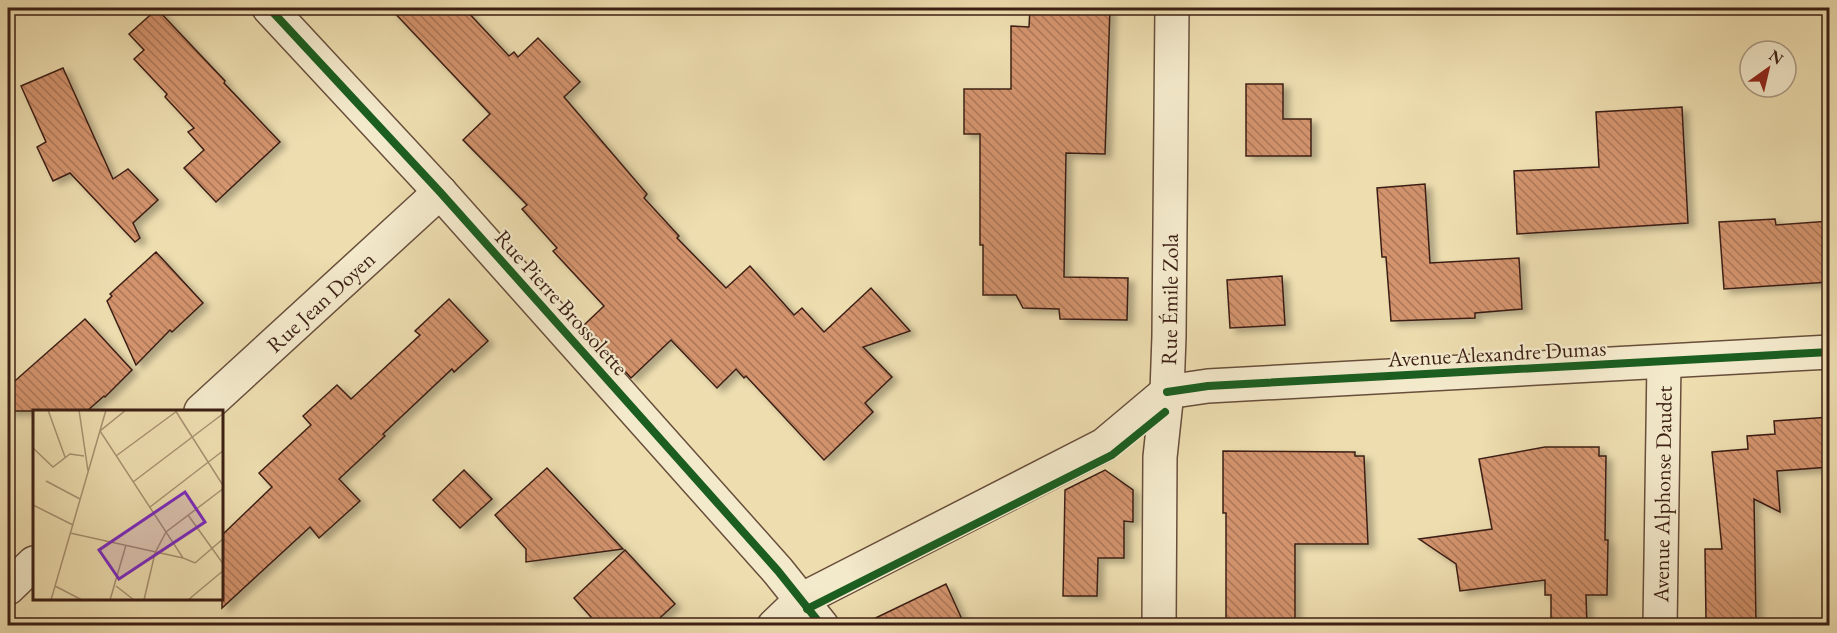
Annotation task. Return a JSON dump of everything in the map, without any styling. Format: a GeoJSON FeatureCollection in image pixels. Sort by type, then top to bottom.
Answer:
{"type":"FeatureCollection","features":[{"type":"Feature","properties":{"kind":"street","name":"Rue Pierre Brossolette"},"geometry":{"type":"LineString","coordinates":[[269,8],[440,192],[770,562],[822,626]]}},
{"type":"Feature","properties":{"kind":"street","name":"Rue Émile Zola"},"geometry":{"type":"LineString","coordinates":[[1160,626],[1160,457],[1167,392],[1172,8]]}},
{"type":"Feature","properties":{"kind":"street","name":"Rue Jean Doyen"},"geometry":{"type":"LineString","coordinates":[[202,410],[440,192]]}},
{"type":"Feature","properties":{"kind":"street","name":"Avenue Alexandre Dumas"},"geometry":{"type":"LineString","coordinates":[[1167,392],[1208,386],[1830,352]]}},
{"type":"Feature","properties":{"kind":"street","name":"Avenue Alphonse Daudet"},"geometry":{"type":"LineString","coordinates":[[1660,626],[1664,362]]}},
{"type":"Feature","properties":{"kind":"street"},"geometry":{"type":"LineString","coordinates":[[774,626],[801,600],[1104,445],[1167,392]]}},
{"type":"Feature","properties":{"kind":"street"},"geometry":{"type":"LineString","coordinates":[[8,588],[33,564]]}},
{"type":"Feature","properties":{"kind":"building"},"geometry":{"type":"Polygon","coordinates":[[[390,8],[464,8],[509,56],[514,52],[518,57],[538,38],[580,82],[564,97],[647,194],[644,198],[679,236],[677,238],[726,288],[750,266],[794,315],[802,308],[824,332],[871,288],[910,331],[863,347],[892,377],[865,403],[873,412],[824,460],[746,376],[744,378],[736,369],[717,388],[671,340],[631,378],[584,325],[604,306],[553,251],[557,248],[522,209],[527,205],[463,140],[490,114],[390,8]]]}},
{"type":"Feature","properties":{"kind":"building"},"geometry":{"type":"Polygon","coordinates":[[[1030,8],[1110,8],[1105,154],[1066,153],[1064,277],[1128,278],[1127,320],[1060,319],[1059,309],[1023,308],[1016,295],[983,295],[983,245],[980,245],[980,134],[964,134],[964,89],[1011,89],[1011,26],[1029,27],[1030,8]]]}},
{"type":"Feature","properties":{"kind":"building"},"geometry":{"type":"Polygon","coordinates":[[[157,9],[280,142],[216,202],[184,168],[204,150],[188,132],[194,128],[165,97],[167,94],[134,59],[144,50],[129,34],[157,9]]]}},
{"type":"Feature","properties":{"kind":"building"},"geometry":{"type":"Polygon","coordinates":[[[63,68],[113,179],[128,169],[158,200],[133,223],[140,238],[135,242],[70,173],[53,181],[37,147],[46,142],[21,86],[63,68]]]}},
{"type":"Feature","properties":{"kind":"building"},"geometry":{"type":"Polygon","coordinates":[[[1246,84],[1283,84],[1283,119],[1311,119],[1311,156],[1246,156],[1246,84]]]}},
{"type":"Feature","properties":{"kind":"building"},"geometry":{"type":"Polygon","coordinates":[[[1682,107],[1688,223],[1517,234],[1514,171],[1599,167],[1596,112],[1682,107]]]}},
{"type":"Feature","properties":{"kind":"building"},"geometry":{"type":"Polygon","coordinates":[[[1425,184],[1430,263],[1519,258],[1522,309],[1475,313],[1475,318],[1391,321],[1386,257],[1382,257],[1377,188],[1425,184]]]}},
{"type":"Feature","properties":{"kind":"building"},"geometry":{"type":"Polygon","coordinates":[[[1775,219],[1776,225],[1830,221],[1830,282],[1724,289],[1719,222],[1775,219]]]}},
{"type":"Feature","properties":{"kind":"building"},"geometry":{"type":"Polygon","coordinates":[[[156,252],[203,303],[172,332],[170,330],[136,365],[107,301],[112,296],[110,294],[156,252]]]}},
{"type":"Feature","properties":{"kind":"building"},"geometry":{"type":"Polygon","coordinates":[[[1282,276],[1285,325],[1230,328],[1227,280],[1282,276]]]}},
{"type":"Feature","properties":{"kind":"building"},"geometry":{"type":"Polygon","coordinates":[[[449,299],[488,341],[454,372],[452,369],[339,479],[360,501],[319,538],[310,527],[222,608],[224,533],[272,487],[259,473],[311,425],[303,416],[337,385],[351,399],[420,335],[415,331],[449,299]]]}},
{"type":"Feature","properties":{"kind":"building"},"geometry":{"type":"Polygon","coordinates":[[[85,319],[132,370],[88,410],[8,411],[8,387],[85,319]]]}},
{"type":"Feature","properties":{"kind":"building"},"geometry":{"type":"Polygon","coordinates":[[[1830,417],[1830,467],[1777,471],[1780,512],[1754,499],[1756,623],[1729,625],[1729,619],[1706,620],[1705,549],[1722,549],[1712,452],[1748,449],[1747,436],[1775,434],[1774,421],[1830,417]]]}},
{"type":"Feature","properties":{"kind":"building"},"geometry":{"type":"Polygon","coordinates":[[[1545,447],[1599,447],[1599,456],[1606,456],[1607,595],[1586,595],[1587,626],[1551,626],[1551,595],[1545,595],[1545,580],[1460,591],[1456,564],[1419,539],[1492,529],[1479,459],[1545,447]]]}},
{"type":"Feature","properties":{"kind":"building"},"geometry":{"type":"Polygon","coordinates":[[[1223,451],[1355,452],[1355,456],[1364,456],[1368,544],[1295,544],[1295,620],[1226,619],[1226,513],[1223,513],[1223,451]]]}},
{"type":"Feature","properties":{"kind":"building"},"geometry":{"type":"Polygon","coordinates":[[[547,468],[623,549],[526,562],[526,549],[495,515],[547,468]]]}},
{"type":"Feature","properties":{"kind":"building"},"geometry":{"type":"Polygon","coordinates":[[[464,470],[492,499],[460,528],[433,500],[464,470]]]}},
{"type":"Feature","properties":{"kind":"building"},"geometry":{"type":"Polygon","coordinates":[[[1105,470],[1133,490],[1133,522],[1124,521],[1124,558],[1098,558],[1097,596],[1063,596],[1065,490],[1105,470]]]}},
{"type":"Feature","properties":{"kind":"building"},"geometry":{"type":"Polygon","coordinates":[[[625,550],[675,604],[651,626],[599,626],[574,598],[625,550]]]}},
{"type":"Feature","properties":{"kind":"building"},"geometry":{"type":"Polygon","coordinates":[[[946,584],[965,626],[859,626],[946,584]]]}},
{"type":"Feature","properties":{"kind":"cycle path"},"geometry":{"type":"LineString","coordinates":[[269,8],[440,192],[778,571],[822,626]]}},
{"type":"Feature","properties":{"kind":"cycle path"},"geometry":{"type":"LineString","coordinates":[[1167,392],[1208,386],[1830,352]]}},
{"type":"Feature","properties":{"kind":"cycle path"},"geometry":{"type":"LineString","coordinates":[[807,609],[1112,455],[1165,412]]}}]}
